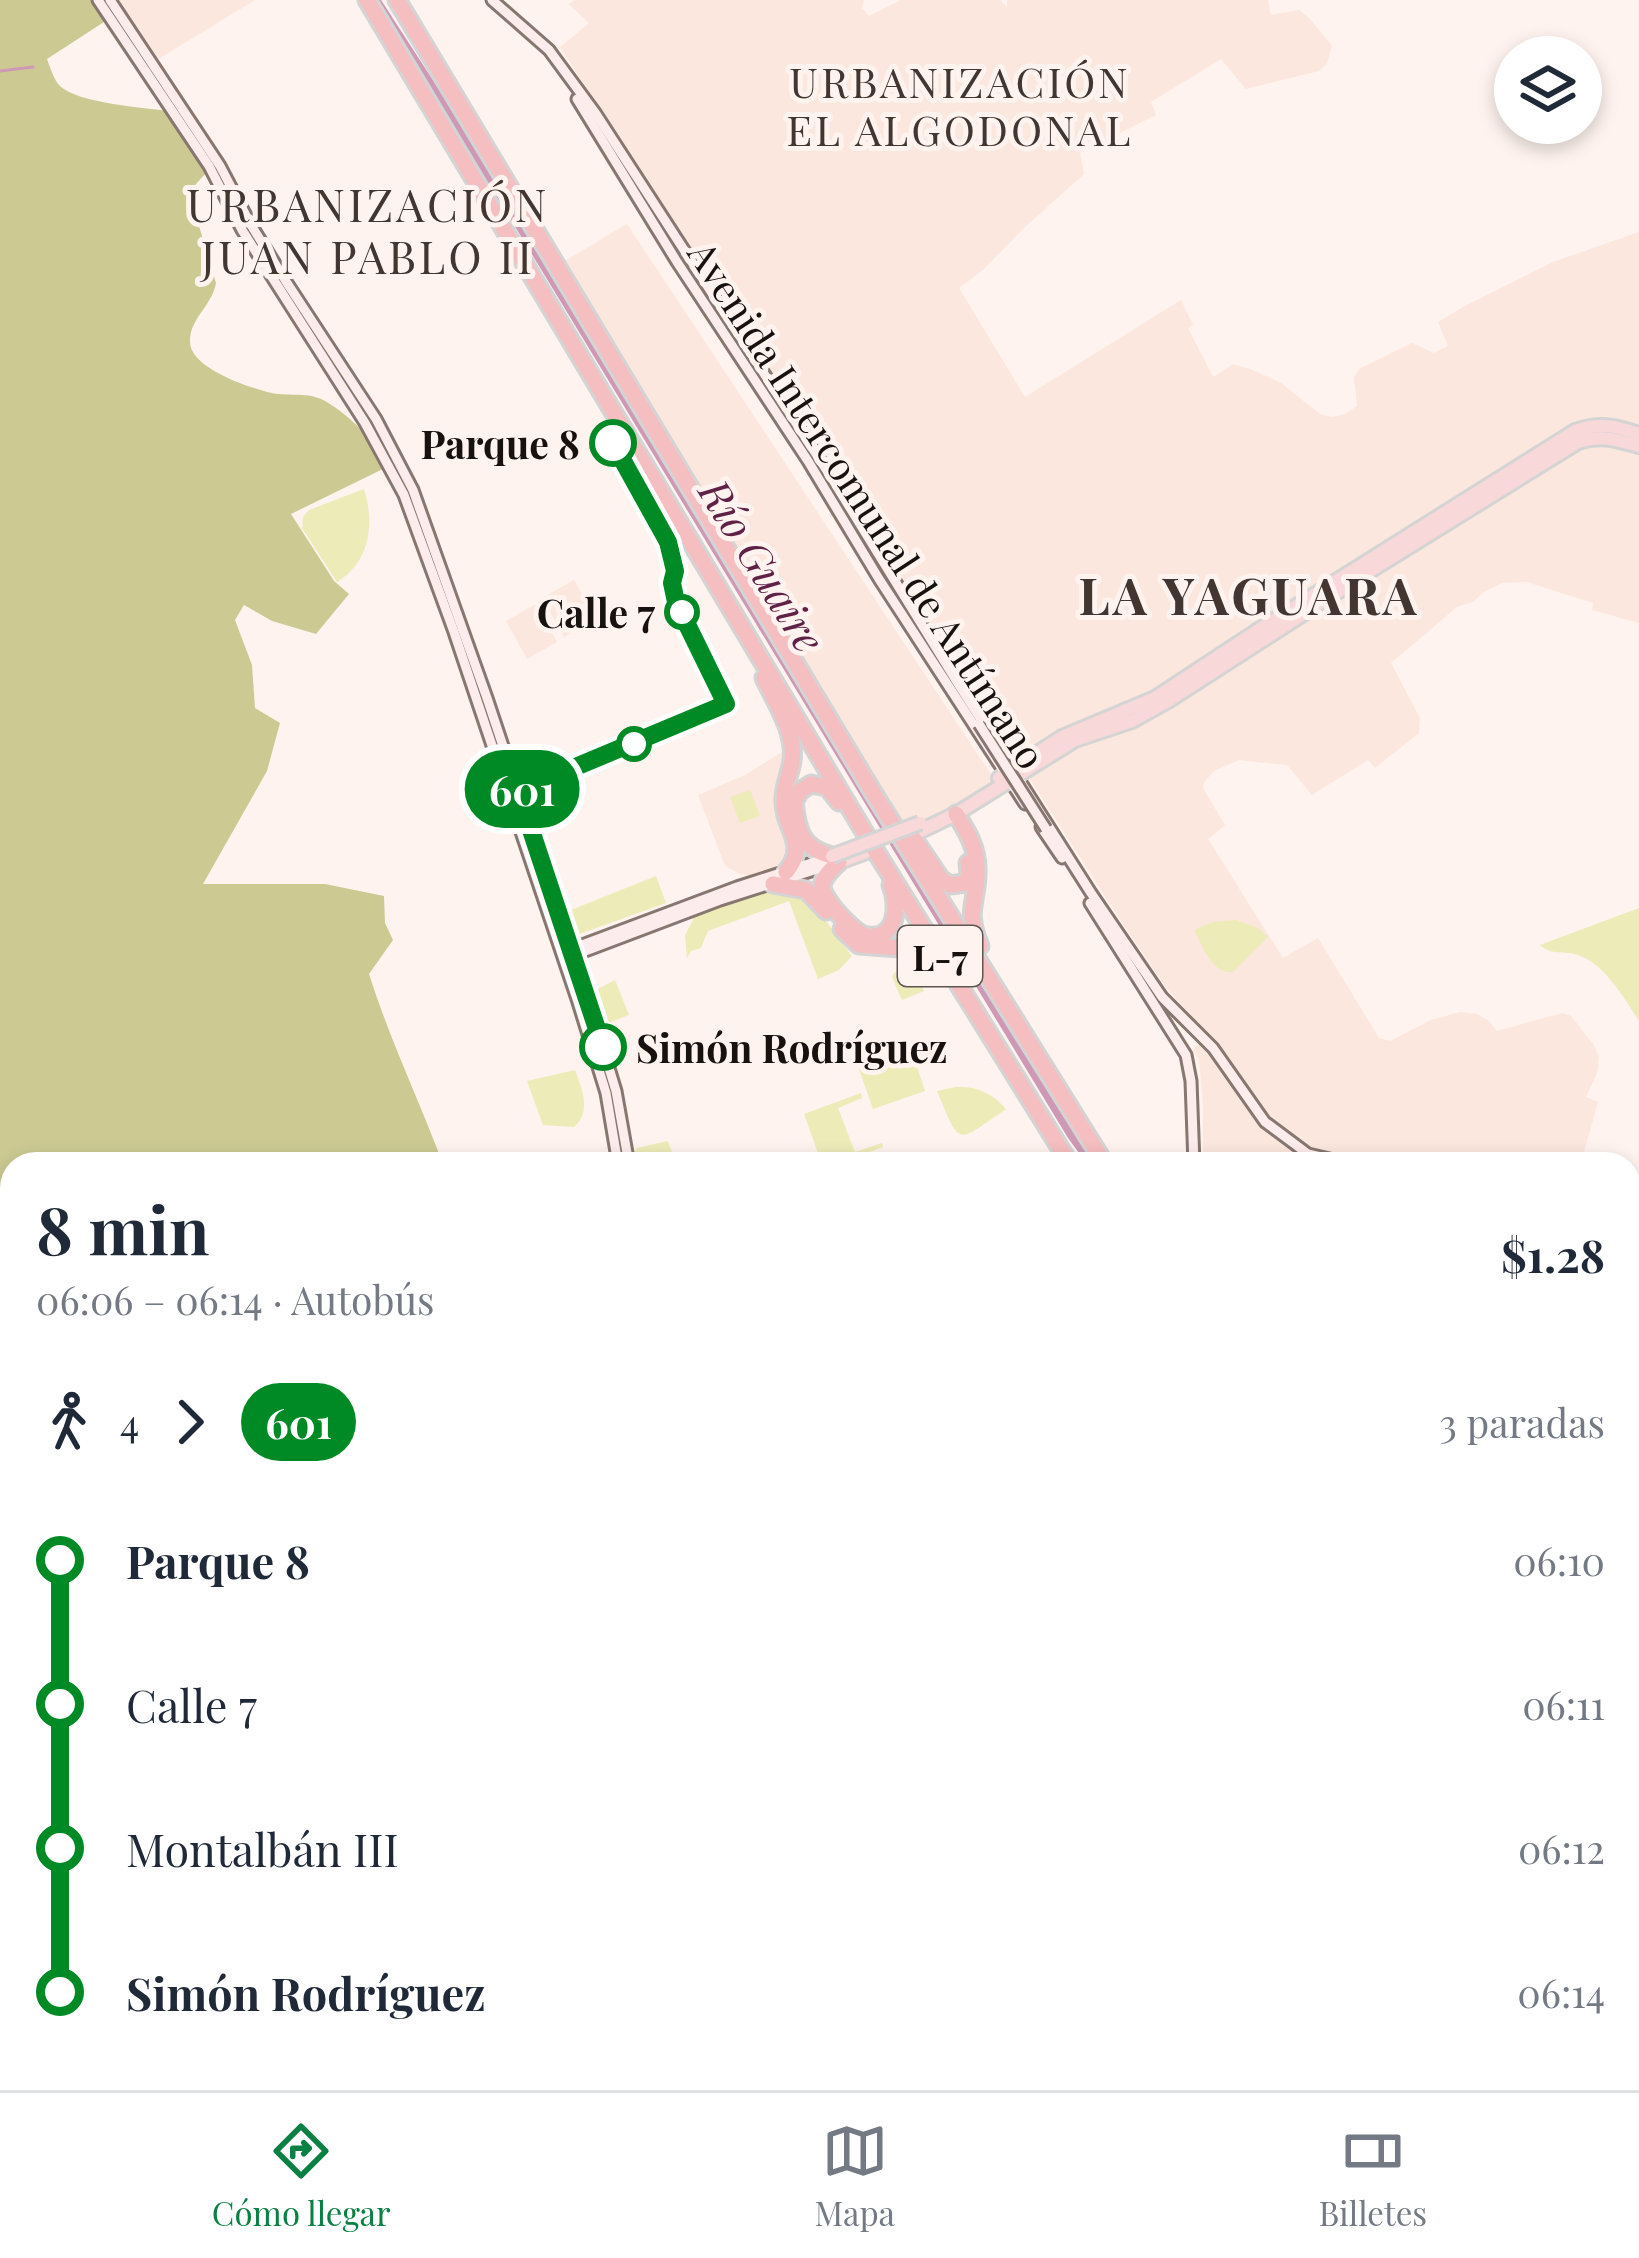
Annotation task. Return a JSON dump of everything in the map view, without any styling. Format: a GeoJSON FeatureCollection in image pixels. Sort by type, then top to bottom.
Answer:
{"type":"FeatureCollection","features":[{"type":"Feature","properties":{"kind":"highway","name":"L-7"},"geometry":{"type":"LineString","coordinates":[[367,0],[878,855],[1062,1152]]}},
{"type":"Feature","properties":{"kind":"highway","name":"L-7"},"geometry":{"type":"LineString","coordinates":[[397,0],[874,794],[1098,1152]]}},
{"type":"Feature","properties":{"kind":"highway"},"geometry":{"type":"LineString","coordinates":[[736,615],[791,743],[784,804],[798,850],[780,878],[806,890],[859,945],[914,950],[942,970]]}},
{"type":"Feature","properties":{"kind":"highway"},"geometry":{"type":"LineString","coordinates":[[878,855],[896,896],[896,914],[888,929],[875,935],[858,933],[827,901],[825,877],[835,859],[805,842],[794,811],[796,796],[811,784],[832,791],[896,896],[942,970],[1002,1056]]}},
{"type":"Feature","properties":{"kind":"highway"},"geometry":{"type":"LineString","coordinates":[[874,794],[950,886],[968,878],[967,856],[954,826],[955,812]]}},
{"type":"Feature","properties":{"kind":"highway"},"geometry":{"type":"LineString","coordinates":[[955,812],[968,832],[977,868],[971,902],[973,928],[1023,1028]]}},
{"type":"Feature","properties":{"kind":"main road"},"geometry":{"type":"LineString","coordinates":[[98,0],[209,166],[242,230],[365,423],[404,495],[616,1090],[627,1152]]}},
{"type":"Feature","properties":{"kind":"main road"},"geometry":{"type":"LineString","coordinates":[[110,0],[191,118],[251,225],[394,450],[415,496],[466,636],[567,954],[606,1093],[616,1152]]}},
{"type":"Feature","properties":{"kind":"main road","name":"Avenida Intercomunal de Antímano"},"geometry":{"type":"LineString","coordinates":[[487,0],[549,50],[596,114],[831,477],[953,685],[1162,997],[1206,1040],[1265,1123],[1305,1152]]}},
{"type":"Feature","properties":{"kind":"main road"},"geometry":{"type":"LineString","coordinates":[[567,954],[955,812],[1081,728],[1155,698],[1575,431],[1606,424],[1639,434]]}},
{"type":"Feature","properties":{"kind":"main road"},"geometry":{"type":"LineString","coordinates":[[955,812],[1075,740],[1132,721],[1168,701],[1578,442],[1608,437],[1639,446]]}},
{"type":"Feature","properties":{"kind":"main road"},"geometry":{"type":"LineString","coordinates":[[953,685],[1071,866]]}},
{"type":"Feature","properties":{"kind":"main road"},"geometry":{"type":"LineString","coordinates":[[567,954],[737,886],[780,878],[835,859]]}},
{"type":"Feature","properties":{"kind":"main road","name":"Avenida Intercomunal de Antímano"},"geometry":{"type":"LineString","coordinates":[[1071,866],[1186,1055]]}},
{"type":"Feature","properties":{"kind":"main road"},"geometry":{"type":"LineString","coordinates":[[1173,1031],[1187,1033],[1186,1020]]}},
{"type":"Feature","properties":{"kind":"main road"},"geometry":{"type":"LineString","coordinates":[[1194,1152],[1186,1055],[1190,1041],[1206,1040]]}},
{"type":"Feature","properties":{"kind":"shaded area"},"geometry":{"type":"Polygon","coordinates":[[[0,0],[92,0],[107,20],[47,59],[58,83],[96,101],[169,111],[207,172],[191,199],[216,283],[191,333],[192,351],[210,368],[250,387],[325,401],[353,422],[391,465],[291,514],[334,581],[349,594],[316,634],[272,621],[244,605],[235,620],[252,665],[255,708],[280,723],[267,771],[203,884],[325,884],[384,896],[385,923],[393,940],[369,974],[438,1152],[0,1152],[0,0]]]}},
{"type":"Feature","properties":{"kind":"shaded area"},"geometry":{"type":"Polygon","coordinates":[[[117,0],[255,0],[155,61],[117,0]]]}},
{"type":"Feature","properties":{"kind":"shaded area"},"geometry":{"type":"Polygon","coordinates":[[[370,0],[381,0],[512,202],[951,931],[1090,1152],[1078,1152],[1068,1138],[505,210],[370,0]]]}},
{"type":"Feature","properties":{"kind":"shaded area"},"geometry":{"type":"Polygon","coordinates":[[[575,0],[864,0],[862,8],[869,16],[901,0],[1000,0],[1007,7],[1007,0],[1268,0],[1271,15],[1299,10],[1309,18],[1332,46],[1319,71],[1246,89],[1221,59],[1151,102],[1156,115],[1080,153],[1084,174],[959,288],[1025,397],[1181,300],[1193,325],[1188,328],[1213,377],[1233,364],[1281,383],[1320,414],[1345,414],[1357,406],[1354,377],[1359,369],[1412,343],[1434,353],[1448,346],[1438,322],[1463,307],[1553,262],[1639,232],[1639,623],[1592,610],[1593,603],[1527,582],[1502,583],[1457,607],[1391,663],[1420,718],[1419,733],[1375,768],[1368,760],[1312,795],[1287,765],[1239,760],[1214,771],[1203,788],[1225,825],[1208,839],[1283,958],[1318,938],[1379,1038],[1390,1041],[1431,1020],[1460,1012],[1477,1014],[1497,1031],[1562,1013],[1571,1016],[1599,1057],[1586,1097],[1598,1102],[1584,1152],[1203,1152],[1199,1059],[1193,1050],[1214,1040],[1167,989],[1119,918],[560,47],[589,23],[569,4],[575,0]]]}},
{"type":"Feature","properties":{"kind":"shaded area"},"geometry":{"type":"Polygon","coordinates":[[[627,224],[994,779],[954,807],[908,828],[877,793],[563,262],[627,224]]]}},
{"type":"Feature","properties":{"kind":"shaded area"},"geometry":{"type":"Polygon","coordinates":[[[364,489],[367,541],[357,564],[337,582],[302,528],[303,517],[309,510],[364,489]]]}},
{"type":"Feature","properties":{"kind":"shaded area"},"geometry":{"type":"Polygon","coordinates":[[[574,580],[596,618],[564,637],[542,598],[574,580]]]}},
{"type":"Feature","properties":{"kind":"shaded area"},"geometry":{"type":"Polygon","coordinates":[[[536,604],[557,642],[527,659],[506,621],[536,604]]]}},
{"type":"Feature","properties":{"kind":"shaded area"},"geometry":{"type":"Polygon","coordinates":[[[792,746],[784,796],[798,848],[784,865],[751,876],[740,874],[725,866],[698,795],[743,776],[792,746]]]}},
{"type":"Feature","properties":{"kind":"shaded area"},"geometry":{"type":"Polygon","coordinates":[[[750,790],[760,816],[740,823],[730,797],[750,790]]]}},
{"type":"Feature","properties":{"kind":"shaded area"},"geometry":{"type":"Polygon","coordinates":[[[656,876],[666,903],[574,936],[566,912],[656,876]]]}},
{"type":"Feature","properties":{"kind":"shaded area"},"geometry":{"type":"Polygon","coordinates":[[[784,886],[812,902],[852,956],[839,970],[818,979],[789,901],[708,931],[701,948],[687,958],[685,935],[693,910],[784,886]]]}},
{"type":"Feature","properties":{"kind":"shaded area"},"geometry":{"type":"Polygon","coordinates":[[[1639,908],[1639,1021],[1613,983],[1588,959],[1540,945],[1639,908]]]}},
{"type":"Feature","properties":{"kind":"shaded area"},"geometry":{"type":"Polygon","coordinates":[[[1236,920],[1268,937],[1233,972],[1219,969],[1194,930],[1236,920]]]}},
{"type":"Feature","properties":{"kind":"shaded area"},"geometry":{"type":"Polygon","coordinates":[[[913,967],[924,991],[902,1000],[892,977],[913,967]]]}},
{"type":"Feature","properties":{"kind":"shaded area"},"geometry":{"type":"Polygon","coordinates":[[[615,980],[629,1015],[608,1023],[598,989],[615,980]]]}},
{"type":"Feature","properties":{"kind":"shaded area"},"geometry":{"type":"Polygon","coordinates":[[[912,1051],[925,1091],[873,1109],[859,1069],[912,1051]]]}},
{"type":"Feature","properties":{"kind":"shaded area"},"geometry":{"type":"Polygon","coordinates":[[[575,1070],[584,1100],[579,1121],[574,1127],[543,1125],[527,1081],[575,1070]]]}},
{"type":"Feature","properties":{"kind":"shaded area"},"geometry":{"type":"Polygon","coordinates":[[[956,1087],[984,1092],[1006,1109],[962,1134],[951,1123],[937,1091],[956,1087]]]}},
{"type":"Feature","properties":{"kind":"shaded area"},"geometry":{"type":"Polygon","coordinates":[[[861,1093],[862,1098],[838,1108],[855,1152],[818,1152],[804,1114],[861,1093]]]}},
{"type":"Feature","properties":{"kind":"shaded area"},"geometry":{"type":"Polygon","coordinates":[[[668,1141],[672,1152],[634,1152],[668,1141]]]}},
{"type":"Feature","properties":{"kind":"shaded area"},"geometry":{"type":"Polygon","coordinates":[[[882,1143],[883,1147],[869,1152],[855,1152],[882,1143]]]}},
{"type":"Feature","properties":{"kind":"waterway"},"geometry":{"type":"LineString","coordinates":[[0,71],[33,67]]}},
{"type":"Feature","properties":{"kind":"bus line","name":"601"},"geometry":{"type":"LineString","coordinates":[[603,1047],[518,791],[726,704],[676,602],[668,542],[613,443]]}},
{"type":"Feature","properties":{"kind":"place","name":"Parque 8"},"geometry":{"type":"Point","coordinates":[613,443]}},
{"type":"Feature","properties":{"kind":"place","name":"Calle 7"},"geometry":{"type":"Point","coordinates":[682,612]}},
{"type":"Feature","properties":{"kind":"place","name":"Simón Rodríguez"},"geometry":{"type":"Point","coordinates":[603,1047]}},
{"type":"Feature","properties":{"kind":"district","name":"URBANIZACIÓN EL ALGODONAL"},"geometry":{"type":"Point","coordinates":[960,105]}},
{"type":"Feature","properties":{"kind":"district","name":"URBANIZACIÓN JUAN PABLO II"},"geometry":{"type":"Point","coordinates":[368,229]}},
{"type":"Feature","properties":{"kind":"district","name":"LA YAGUARA"},"geometry":{"type":"Point","coordinates":[1249,594]}},
{"type":"Feature","properties":{"kind":"water label","name":"Río Guaire"},"geometry":{"type":"Point","coordinates":[763,565]}}]}
